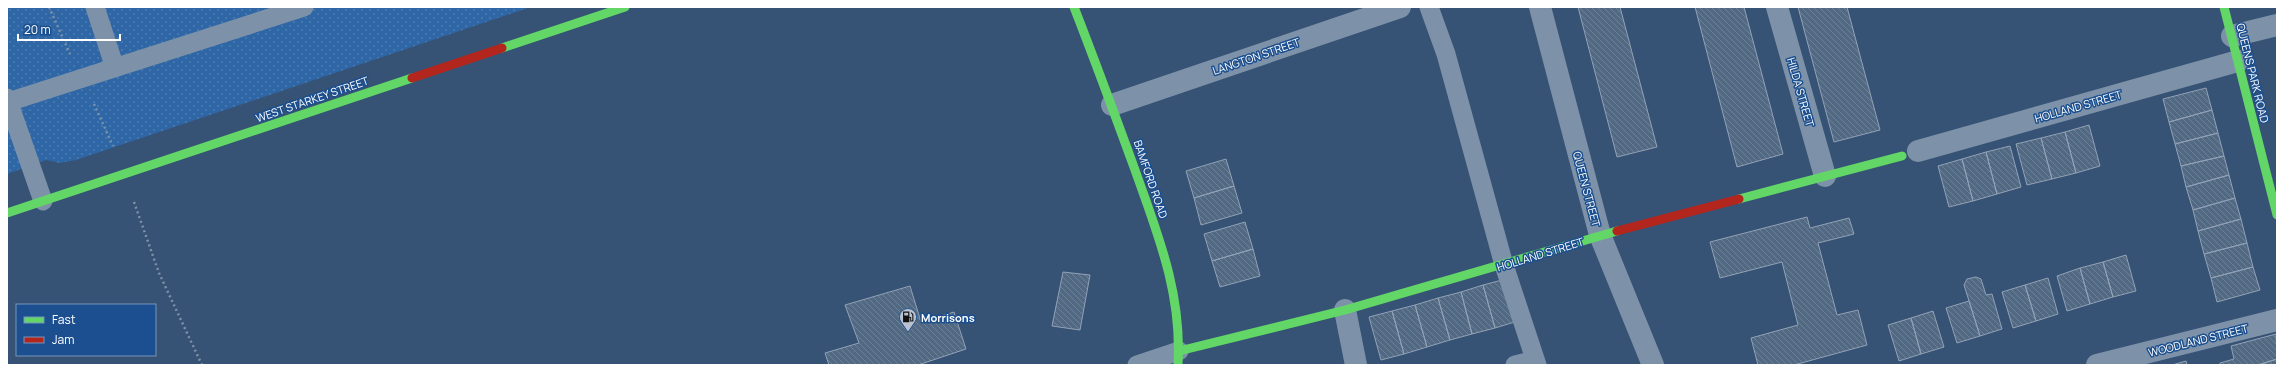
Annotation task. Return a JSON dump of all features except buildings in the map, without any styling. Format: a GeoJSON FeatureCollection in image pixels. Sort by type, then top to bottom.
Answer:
{"type":"FeatureCollection","features":[{"type":"Feature","properties":{"kind":"street","name":"WEST STARKEY STREET"},"geometry":{"type":"LineString","coordinates":[[7,213],[625,7]]}},
{"type":"Feature","properties":{"kind":"street","name":"BAMFORD ROAD"},"geometry":{"type":"LineString","coordinates":[[1074,7],[1112,105],[1171,274],[1179,316],[1179,358]]}},
{"type":"Feature","properties":{"kind":"street","name":"LANGTON STREET"},"geometry":{"type":"LineString","coordinates":[[1112,105],[1400,7]]}},
{"type":"Feature","properties":{"kind":"street","name":"QUEEN STREET"},"geometry":{"type":"LineString","coordinates":[[1540,7],[1600,235],[1653,365]]}},
{"type":"Feature","properties":{"kind":"street","name":"HILDA STREET"},"geometry":{"type":"LineString","coordinates":[[1776,7],[1825,176]]}},
{"type":"Feature","properties":{"kind":"street","name":"QUEENS PARK ROAD"},"geometry":{"type":"LineString","coordinates":[[2224,7],[2277,216]]}},
{"type":"Feature","properties":{"kind":"street"},"geometry":{"type":"LineString","coordinates":[[2232,36],[2277,25]]}},
{"type":"Feature","properties":{"kind":"street","name":"HOLLAND STREET"},"geometry":{"type":"LineString","coordinates":[[1179,358],[1504,265],[1600,235],[1910,153],[2238,61]]}},
{"type":"Feature","properties":{"kind":"street"},"geometry":{"type":"LineString","coordinates":[[1345,310],[1356,365]]}},
{"type":"Feature","properties":{"kind":"street","name":"WOODLAND STREET"},"geometry":{"type":"LineString","coordinates":[[2097,365],[2277,320]]}},
{"type":"Feature","properties":{"kind":"lane"},"geometry":{"type":"LineString","coordinates":[[95,7],[115,68]]}},
{"type":"Feature","properties":{"kind":"lane"},"geometry":{"type":"LineString","coordinates":[[43,201],[8,100],[115,68],[304,7]]}},
{"type":"Feature","properties":{"kind":"lane"},"geometry":{"type":"LineString","coordinates":[[1429,7],[1446,54],[1504,265],[1536,362],[1515,365]]}},
{"type":"Feature","properties":{"kind":"lane"},"geometry":{"type":"LineString","coordinates":[[1137,365],[1179,358]]}},
{"type":"Feature","properties":{"kind":"path"},"geometry":{"type":"LineString","coordinates":[[137,208],[159,273],[202,365]]}},
{"type":"Feature","properties":{"kind":"shaded area"},"geometry":{"type":"Polygon","coordinates":[[[7,7],[531,7],[76,160],[60,163],[46,160],[7,174],[7,7]]]}},
{"type":"Feature","properties":{"kind":"traffic: fast"},"geometry":{"type":"LineString","coordinates":[[502,48],[625,7]]}},
{"type":"Feature","properties":{"kind":"traffic: fast"},"geometry":{"type":"LineString","coordinates":[[1074,7],[1135,170],[1167,265],[1176,313],[1178,364]]}},
{"type":"Feature","properties":{"kind":"traffic: fast"},"geometry":{"type":"LineString","coordinates":[[2224,7],[2277,215]]}},
{"type":"Feature","properties":{"kind":"traffic: fast"},"geometry":{"type":"LineString","coordinates":[[7,213],[412,78]]}},
{"type":"Feature","properties":{"kind":"traffic: fast"},"geometry":{"type":"LineString","coordinates":[[1739,199],[1902,156]]}},
{"type":"Feature","properties":{"kind":"traffic: fast"},"geometry":{"type":"LineString","coordinates":[[1179,351],[1345,310],[1617,231]]}},
{"type":"Feature","properties":{"kind":"traffic: jam"},"geometry":{"type":"LineString","coordinates":[[412,78],[502,48]]}},
{"type":"Feature","properties":{"kind":"traffic: jam"},"geometry":{"type":"LineString","coordinates":[[1617,231],[1739,199]]}},
{"type":"Feature","properties":{"kind":"place","name":"Morrisons"},"geometry":{"type":"Point","coordinates":[908,332]}}]}
